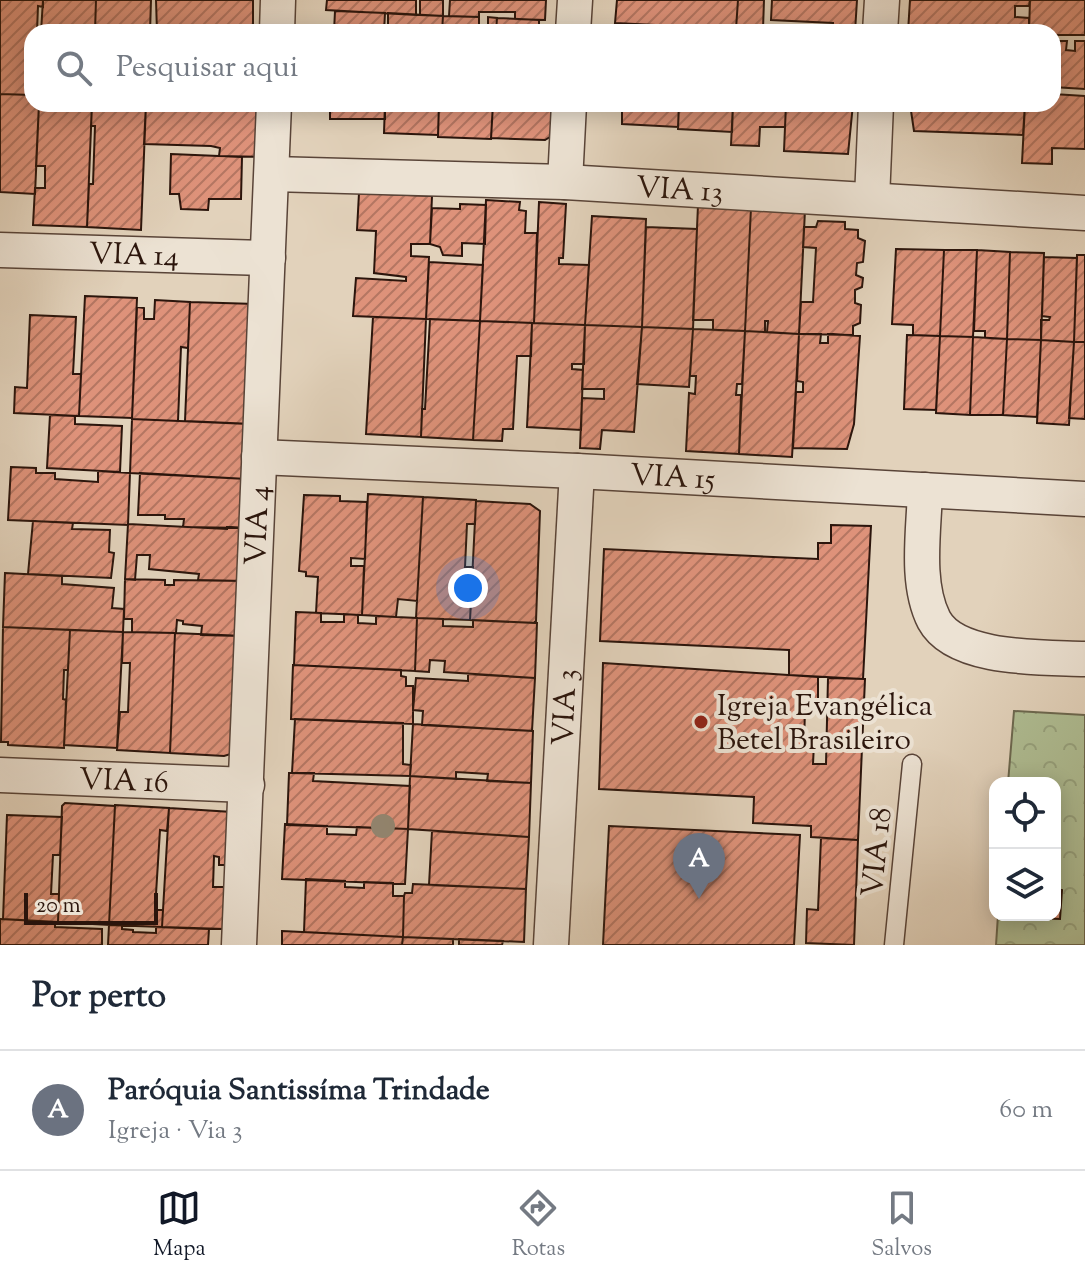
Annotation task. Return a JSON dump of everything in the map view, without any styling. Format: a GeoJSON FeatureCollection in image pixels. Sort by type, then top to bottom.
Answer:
{"type":"FeatureCollection","features":[{"type":"Feature","properties":{"kind":"street"},"geometry":{"type":"LineString","coordinates":[[277,24],[278,0]]}},
{"type":"Feature","properties":{"kind":"street"},"geometry":{"type":"LineString","coordinates":[[574,24],[575,0]]}},
{"type":"Feature","properties":{"kind":"street"},"geometry":{"type":"LineString","coordinates":[[880,24],[882,0]]}},
{"type":"Feature","properties":{"kind":"street","name":"VIA 4"},"geometry":{"type":"LineString","coordinates":[[239,945],[274,112]]}},
{"type":"Feature","properties":{"kind":"street"},"geometry":{"type":"LineString","coordinates":[[565,182],[569,112]]}},
{"type":"Feature","properties":{"kind":"street"},"geometry":{"type":"LineString","coordinates":[[872,199],[876,112]]}},
{"type":"Feature","properties":{"kind":"street","name":"VIA 13"},"geometry":{"type":"LineString","coordinates":[[272,174],[565,182],[1085,213]]}},
{"type":"Feature","properties":{"kind":"street","name":"VIA 14"},"geometry":{"type":"LineString","coordinates":[[0,250],[268,258]]}},
{"type":"Feature","properties":{"kind":"street","name":"VIA 15"},"geometry":{"type":"LineString","coordinates":[[259,457],[1085,499]]}},
{"type":"Feature","properties":{"kind":"street","name":"VIA 3"},"geometry":{"type":"LineString","coordinates":[[551,945],[577,471]]}},
{"type":"Feature","properties":{"kind":"street"},"geometry":{"type":"LineString","coordinates":[[925,490],[923,572],[935,622],[950,637],[975,649],[1085,659]]}},
{"type":"Feature","properties":{"kind":"street","name":"VIA 16"},"geometry":{"type":"LineString","coordinates":[[0,775],[247,785]]}},
{"type":"Feature","properties":{"kind":"lane","name":"VIA 18"},"geometry":{"type":"LineString","coordinates":[[894,945],[912,764]]}},
{"type":"Feature","properties":{"kind":"green space"},"geometry":{"type":"Polygon","coordinates":[[[1014,711],[1085,715],[1085,945],[996,945],[998,921],[1061,921],[1061,777],[1008,777],[1014,711]]]}},
{"type":"Feature","properties":{"kind":"building"},"geometry":{"type":"Polygon","coordinates":[[[0,0],[43,0],[43,7],[38,6],[37,24],[24,24],[24,95],[0,94],[0,0]]]}},
{"type":"Feature","properties":{"kind":"building"},"geometry":{"type":"Polygon","coordinates":[[[43,0],[96,0],[95,24],[42,24],[43,0]]]}},
{"type":"Feature","properties":{"kind":"building"},"geometry":{"type":"Polygon","coordinates":[[[96,0],[151,0],[150,24],[95,24],[96,0]]]}},
{"type":"Feature","properties":{"kind":"building"},"geometry":{"type":"Polygon","coordinates":[[[156,0],[253,0],[253,24],[157,24],[156,0]]]}},
{"type":"Feature","properties":{"kind":"building"},"geometry":{"type":"Polygon","coordinates":[[[327,0],[416,0],[416,15],[326,10],[327,0]]]}},
{"type":"Feature","properties":{"kind":"building"},"geometry":{"type":"Polygon","coordinates":[[[420,0],[443,0],[443,16],[420,15],[420,0]]]}},
{"type":"Feature","properties":{"kind":"building"},"geometry":{"type":"Polygon","coordinates":[[[450,0],[546,0],[545,20],[515,19],[515,12],[479,12],[479,17],[449,16],[450,0]]]}},
{"type":"Feature","properties":{"kind":"building"},"geometry":{"type":"Polygon","coordinates":[[[617,0],[738,0],[736,24],[615,23],[617,0]]]}},
{"type":"Feature","properties":{"kind":"building"},"geometry":{"type":"Polygon","coordinates":[[[738,0],[764,0],[763,24],[736,24],[738,0]]]}},
{"type":"Feature","properties":{"kind":"building"},"geometry":{"type":"Polygon","coordinates":[[[772,0],[857,0],[856,24],[771,20],[772,0]]]}},
{"type":"Feature","properties":{"kind":"building"},"geometry":{"type":"Polygon","coordinates":[[[910,0],[1030,0],[1029,6],[1015,6],[1015,17],[1029,18],[1029,24],[908,24],[910,0]]]}},
{"type":"Feature","properties":{"kind":"building"},"geometry":{"type":"Polygon","coordinates":[[[1030,0],[1085,0],[1085,35],[1061,35],[1061,24],[1029,24],[1030,0]]]}},
{"type":"Feature","properties":{"kind":"building"},"geometry":{"type":"Polygon","coordinates":[[[335,11],[385,13],[384,24],[334,24],[335,11]]]}},
{"type":"Feature","properties":{"kind":"building"},"geometry":{"type":"Polygon","coordinates":[[[388,13],[443,16],[442,24],[388,24],[388,13]]]}},
{"type":"Feature","properties":{"kind":"building"},"geometry":{"type":"Polygon","coordinates":[[[443,16],[479,17],[479,24],[442,24],[443,16]]]}},
{"type":"Feature","properties":{"kind":"building"},"geometry":{"type":"Polygon","coordinates":[[[488,17],[497,18],[497,24],[488,24],[488,17]]]}},
{"type":"Feature","properties":{"kind":"building"},"geometry":{"type":"Polygon","coordinates":[[[497,18],[539,20],[539,24],[497,24],[497,18]]]}},
{"type":"Feature","properties":{"kind":"building"},"geometry":{"type":"Polygon","coordinates":[[[1061,41],[1067,41],[1066,50],[1075,51],[1075,41],[1085,41],[1085,89],[1061,88],[1061,41]]]}},
{"type":"Feature","properties":{"kind":"building"},"geometry":{"type":"Polygon","coordinates":[[[0,94],[24,95],[24,112],[39,112],[35,194],[0,192],[0,94]]]}},
{"type":"Feature","properties":{"kind":"building"},"geometry":{"type":"Polygon","coordinates":[[[1061,94],[1085,96],[1085,149],[1052,148],[1052,164],[1022,163],[1025,112],[1061,112],[1061,94]]]}},
{"type":"Feature","properties":{"kind":"building"},"geometry":{"type":"Polygon","coordinates":[[[39,112],[92,112],[87,227],[33,225],[35,188],[45,188],[45,166],[36,166],[39,112]]]}},
{"type":"Feature","properties":{"kind":"building"},"geometry":{"type":"Polygon","coordinates":[[[92,112],[146,112],[141,230],[87,227],[89,184],[93,184],[95,126],[91,126],[92,112]]]}},
{"type":"Feature","properties":{"kind":"building"},"geometry":{"type":"Polygon","coordinates":[[[146,112],[265,112],[262,157],[219,156],[220,148],[211,146],[144,144],[146,112]]]}},
{"type":"Feature","properties":{"kind":"building"},"geometry":{"type":"Polygon","coordinates":[[[330,112],[385,112],[385,119],[330,119],[330,112]]]}},
{"type":"Feature","properties":{"kind":"building"},"geometry":{"type":"Polygon","coordinates":[[[385,112],[439,112],[438,135],[384,133],[385,112]]]}},
{"type":"Feature","properties":{"kind":"building"},"geometry":{"type":"Polygon","coordinates":[[[439,112],[493,112],[491,139],[438,137],[439,112]]]}},
{"type":"Feature","properties":{"kind":"building"},"geometry":{"type":"Polygon","coordinates":[[[493,112],[559,112],[558,132],[545,140],[491,138],[493,112]]]}},
{"type":"Feature","properties":{"kind":"building"},"geometry":{"type":"Polygon","coordinates":[[[622,112],[679,112],[678,127],[622,124],[622,112]]]}},
{"type":"Feature","properties":{"kind":"building"},"geometry":{"type":"Polygon","coordinates":[[[679,112],[733,112],[732,132],[678,129],[679,112]]]}},
{"type":"Feature","properties":{"kind":"building"},"geometry":{"type":"Polygon","coordinates":[[[733,112],[786,112],[785,127],[760,127],[759,146],[731,145],[733,112]]]}},
{"type":"Feature","properties":{"kind":"building"},"geometry":{"type":"Polygon","coordinates":[[[786,112],[852,112],[848,154],[784,151],[786,112]]]}},
{"type":"Feature","properties":{"kind":"building"},"geometry":{"type":"Polygon","coordinates":[[[911,112],[1024,112],[1023,135],[914,131],[911,112]]]}},
{"type":"Feature","properties":{"kind":"building"},"geometry":{"type":"Polygon","coordinates":[[[171,154],[242,157],[241,199],[209,199],[208,210],[181,209],[179,194],[170,194],[171,154]]]}},
{"type":"Feature","properties":{"kind":"building"},"geometry":{"type":"Polygon","coordinates":[[[359,193],[432,196],[430,244],[411,244],[411,256],[429,257],[426,319],[353,316],[356,278],[406,281],[406,277],[374,273],[376,231],[357,230],[359,193]]]}},
{"type":"Feature","properties":{"kind":"building"},"geometry":{"type":"Polygon","coordinates":[[[486,200],[520,202],[519,210],[526,211],[525,233],[537,233],[534,323],[480,321],[486,200]]]}},
{"type":"Feature","properties":{"kind":"building"},"geometry":{"type":"Polygon","coordinates":[[[539,202],[566,204],[563,258],[559,258],[559,264],[589,265],[585,325],[534,323],[539,202]]]}},
{"type":"Feature","properties":{"kind":"building"},"geometry":{"type":"Polygon","coordinates":[[[460,204],[486,205],[485,244],[462,243],[462,256],[443,255],[440,247],[430,244],[432,208],[460,209],[460,204]]]}},
{"type":"Feature","properties":{"kind":"building"},"geometry":{"type":"Polygon","coordinates":[[[698,205],[751,208],[745,331],[713,330],[713,320],[693,320],[698,205]]]}},
{"type":"Feature","properties":{"kind":"building"},"geometry":{"type":"Polygon","coordinates":[[[751,208],[805,210],[799,334],[767,332],[768,321],[765,321],[765,332],[745,331],[751,208]]]}},
{"type":"Feature","properties":{"kind":"building"},"geometry":{"type":"Polygon","coordinates":[[[592,216],[646,219],[642,327],[585,325],[592,216]]]}},
{"type":"Feature","properties":{"kind":"building"},"geometry":{"type":"Polygon","coordinates":[[[818,221],[845,222],[845,229],[858,230],[858,238],[865,241],[863,262],[857,263],[856,275],[863,278],[862,287],[855,290],[855,303],[861,305],[860,323],[853,326],[853,335],[799,334],[801,302],[813,302],[816,248],[803,247],[804,227],[816,227],[818,221]]]}},
{"type":"Feature","properties":{"kind":"building"},"geometry":{"type":"Polygon","coordinates":[[[646,227],[697,229],[693,329],[642,327],[646,227]]]}},
{"type":"Feature","properties":{"kind":"building"},"geometry":{"type":"Polygon","coordinates":[[[896,249],[944,250],[940,336],[913,335],[913,325],[892,324],[896,249]]]}},
{"type":"Feature","properties":{"kind":"building"},"geometry":{"type":"Polygon","coordinates":[[[944,250],[977,250],[973,337],[940,336],[944,250]]]}},
{"type":"Feature","properties":{"kind":"building"},"geometry":{"type":"Polygon","coordinates":[[[977,250],[1010,252],[1007,339],[985,338],[985,331],[974,331],[977,250]]]}},
{"type":"Feature","properties":{"kind":"building"},"geometry":{"type":"Polygon","coordinates":[[[1010,252],[1044,253],[1041,340],[1007,339],[1010,252]]]}},
{"type":"Feature","properties":{"kind":"building"},"geometry":{"type":"Polygon","coordinates":[[[1077,255],[1085,255],[1085,342],[1074,342],[1077,255]]]}},
{"type":"Feature","properties":{"kind":"building"},"geometry":{"type":"Polygon","coordinates":[[[1044,257],[1077,258],[1074,342],[1041,340],[1041,320],[1049,320],[1050,317],[1042,316],[1044,257]]]}},
{"type":"Feature","properties":{"kind":"building"},"geometry":{"type":"Polygon","coordinates":[[[429,262],[483,265],[480,321],[426,319],[429,262]]]}},
{"type":"Feature","properties":{"kind":"building"},"geometry":{"type":"Polygon","coordinates":[[[85,296],[137,298],[132,418],[79,416],[85,296]]]}},
{"type":"Feature","properties":{"kind":"building"},"geometry":{"type":"Polygon","coordinates":[[[155,300],[190,302],[188,348],[181,347],[178,421],[132,419],[137,307],[144,308],[144,319],[154,319],[155,300]]]}},
{"type":"Feature","properties":{"kind":"building"},"geometry":{"type":"Polygon","coordinates":[[[190,302],[257,304],[253,424],[185,421],[190,302]]]}},
{"type":"Feature","properties":{"kind":"building"},"geometry":{"type":"Polygon","coordinates":[[[30,315],[76,317],[73,374],[81,374],[79,416],[14,413],[15,387],[27,388],[30,315]]]}},
{"type":"Feature","properties":{"kind":"building"},"geometry":{"type":"Polygon","coordinates":[[[373,317],[426,319],[421,437],[366,434],[373,317]]]}},
{"type":"Feature","properties":{"kind":"building"},"geometry":{"type":"Polygon","coordinates":[[[430,319],[480,321],[473,440],[421,437],[430,319]]]}},
{"type":"Feature","properties":{"kind":"building"},"geometry":{"type":"Polygon","coordinates":[[[480,321],[532,323],[531,356],[517,356],[513,429],[503,429],[502,441],[473,440],[480,321]]]}},
{"type":"Feature","properties":{"kind":"building"},"geometry":{"type":"Polygon","coordinates":[[[532,323],[585,325],[584,364],[572,364],[572,369],[583,370],[581,430],[527,427],[532,323]]]}},
{"type":"Feature","properties":{"kind":"building"},"geometry":{"type":"Polygon","coordinates":[[[585,325],[642,327],[634,432],[602,430],[600,449],[580,448],[582,398],[604,399],[604,389],[582,389],[585,325]]]}},
{"type":"Feature","properties":{"kind":"building"},"geometry":{"type":"Polygon","coordinates":[[[642,327],[693,329],[689,387],[637,384],[642,327]]]}},
{"type":"Feature","properties":{"kind":"building"},"geometry":{"type":"Polygon","coordinates":[[[693,329],[745,331],[742,384],[737,384],[736,395],[741,395],[739,454],[686,451],[689,393],[695,394],[696,376],[690,376],[693,329]]]}},
{"type":"Feature","properties":{"kind":"building"},"geometry":{"type":"Polygon","coordinates":[[[745,331],[799,334],[792,457],[739,454],[745,331]]]}},
{"type":"Feature","properties":{"kind":"building"},"geometry":{"type":"Polygon","coordinates":[[[799,334],[821,334],[820,343],[828,343],[828,334],[860,336],[854,424],[847,449],[793,448],[796,392],[803,392],[803,382],[797,381],[799,334]]]}},
{"type":"Feature","properties":{"kind":"building"},"geometry":{"type":"Polygon","coordinates":[[[907,335],[940,336],[936,410],[904,409],[907,335]]]}},
{"type":"Feature","properties":{"kind":"building"},"geometry":{"type":"Polygon","coordinates":[[[940,336],[973,337],[970,415],[936,413],[940,336]]]}},
{"type":"Feature","properties":{"kind":"building"},"geometry":{"type":"Polygon","coordinates":[[[973,337],[1007,339],[1003,415],[970,415],[973,337]]]}},
{"type":"Feature","properties":{"kind":"building"},"geometry":{"type":"Polygon","coordinates":[[[1007,339],[1041,340],[1037,417],[1003,415],[1007,339]]]}},
{"type":"Feature","properties":{"kind":"building"},"geometry":{"type":"Polygon","coordinates":[[[1041,340],[1074,342],[1069,425],[1037,423],[1041,340]]]}},
{"type":"Feature","properties":{"kind":"building"},"geometry":{"type":"Polygon","coordinates":[[[1074,342],[1085,342],[1085,419],[1069,418],[1074,342]]]}},
{"type":"Feature","properties":{"kind":"building"},"geometry":{"type":"Polygon","coordinates":[[[50,415],[75,416],[75,424],[122,426],[120,472],[47,468],[50,415]]]}},
{"type":"Feature","properties":{"kind":"building"},"geometry":{"type":"Polygon","coordinates":[[[132,419],[249,424],[246,479],[130,473],[132,419]]]}},
{"type":"Feature","properties":{"kind":"building"},"geometry":{"type":"Polygon","coordinates":[[[11,467],[36,468],[36,473],[55,473],[55,479],[98,482],[98,471],[130,473],[128,525],[8,520],[11,467]]]}},
{"type":"Feature","properties":{"kind":"building"},"geometry":{"type":"Polygon","coordinates":[[[140,473],[246,479],[244,528],[183,527],[184,519],[138,515],[140,473]]]}},
{"type":"Feature","properties":{"kind":"building"},"geometry":{"type":"Polygon","coordinates":[[[368,494],[423,497],[417,601],[398,599],[396,617],[362,615],[368,494]]]}},
{"type":"Feature","properties":{"kind":"building"},"geometry":{"type":"Polygon","coordinates":[[[304,495],[340,496],[340,501],[367,502],[365,559],[351,558],[351,566],[364,566],[362,615],[316,613],[318,577],[306,576],[306,572],[299,571],[304,495]]]}},
{"type":"Feature","properties":{"kind":"building"},"geometry":{"type":"Polygon","coordinates":[[[423,497],[476,500],[475,524],[467,524],[465,567],[473,567],[470,620],[416,618],[423,497]]]}},
{"type":"Feature","properties":{"kind":"building"},"geometry":{"type":"Polygon","coordinates":[[[476,501],[530,504],[540,511],[534,623],[470,620],[476,501]]]}},
{"type":"Feature","properties":{"kind":"building"},"geometry":{"type":"Polygon","coordinates":[[[33,521],[73,523],[72,529],[110,530],[109,552],[114,553],[111,578],[28,574],[33,521]]]}},
{"type":"Feature","properties":{"kind":"building"},"geometry":{"type":"Polygon","coordinates":[[[128,524],[247,528],[244,581],[198,580],[199,574],[149,569],[150,555],[137,555],[135,580],[125,579],[128,524]]]}},
{"type":"Feature","properties":{"kind":"building"},"geometry":{"type":"Polygon","coordinates":[[[831,525],[871,526],[863,679],[789,675],[789,650],[600,641],[604,549],[818,559],[818,543],[831,543],[831,525]]]}},
{"type":"Feature","properties":{"kind":"building"},"geometry":{"type":"Polygon","coordinates":[[[5,573],[62,576],[62,584],[114,588],[112,608],[124,609],[123,632],[3,627],[5,573]]]}},
{"type":"Feature","properties":{"kind":"building"},"geometry":{"type":"Polygon","coordinates":[[[125,579],[165,580],[165,585],[174,585],[174,580],[244,581],[241,636],[201,635],[202,626],[183,624],[183,621],[177,620],[176,633],[132,632],[132,619],[124,619],[125,579]]]}},
{"type":"Feature","properties":{"kind":"building"},"geometry":{"type":"Polygon","coordinates":[[[296,612],[321,613],[321,622],[344,622],[344,614],[358,615],[358,623],[376,624],[376,616],[417,618],[415,671],[294,665],[296,612]]]}},
{"type":"Feature","properties":{"kind":"building"},"geometry":{"type":"Polygon","coordinates":[[[417,618],[443,619],[443,626],[473,627],[473,620],[537,623],[535,678],[444,672],[445,661],[430,660],[429,672],[415,671],[417,618]]]}},
{"type":"Feature","properties":{"kind":"building"},"geometry":{"type":"Polygon","coordinates":[[[3,627],[70,630],[68,670],[64,670],[64,748],[1,742],[3,627]]]}},
{"type":"Feature","properties":{"kind":"building"},"geometry":{"type":"Polygon","coordinates":[[[70,630],[123,632],[117,748],[64,745],[70,630]]]}},
{"type":"Feature","properties":{"kind":"building"},"geometry":{"type":"Polygon","coordinates":[[[123,632],[175,633],[170,753],[117,750],[120,712],[128,712],[130,663],[122,663],[123,632]]]}},
{"type":"Feature","properties":{"kind":"building"},"geometry":{"type":"Polygon","coordinates":[[[175,633],[243,636],[234,753],[224,756],[170,753],[175,633]]]}},
{"type":"Feature","properties":{"kind":"building"},"geometry":{"type":"Polygon","coordinates":[[[603,663],[818,677],[818,710],[805,710],[804,743],[814,743],[813,764],[826,764],[828,678],[865,679],[858,840],[811,837],[811,826],[753,823],[754,797],[599,789],[603,663]]]}},
{"type":"Feature","properties":{"kind":"building"},"geometry":{"type":"Polygon","coordinates":[[[293,665],[401,670],[401,676],[406,677],[406,686],[413,686],[413,724],[291,719],[293,665]]]}},
{"type":"Feature","properties":{"kind":"building"},"geometry":{"type":"Polygon","coordinates":[[[468,674],[535,678],[532,731],[422,725],[423,711],[413,710],[416,678],[468,681],[468,674]]]}},
{"type":"Feature","properties":{"kind":"building"},"geometry":{"type":"Polygon","coordinates":[[[295,719],[403,723],[403,764],[411,765],[410,776],[292,773],[295,719]]]}},
{"type":"Feature","properties":{"kind":"building"},"geometry":{"type":"Polygon","coordinates":[[[413,724],[533,731],[531,783],[487,781],[488,774],[456,772],[456,779],[410,776],[413,724]]]}},
{"type":"Feature","properties":{"kind":"building"},"geometry":{"type":"Polygon","coordinates":[[[289,773],[314,773],[313,781],[410,786],[408,829],[287,825],[289,773]]]}},
{"type":"Feature","properties":{"kind":"building"},"geometry":{"type":"Polygon","coordinates":[[[410,776],[531,783],[529,837],[408,829],[410,776]]]}},
{"type":"Feature","properties":{"kind":"building"},"geometry":{"type":"Polygon","coordinates":[[[65,803],[115,806],[109,925],[58,922],[62,806],[65,803]]]}},
{"type":"Feature","properties":{"kind":"building"},"geometry":{"type":"Polygon","coordinates":[[[115,805],[169,808],[167,831],[160,830],[155,910],[163,910],[162,927],[109,925],[115,805]]]}},
{"type":"Feature","properties":{"kind":"building"},"geometry":{"type":"Polygon","coordinates":[[[169,808],[232,812],[229,865],[219,865],[219,857],[214,856],[213,887],[227,887],[225,929],[162,927],[169,808]]]}},
{"type":"Feature","properties":{"kind":"building"},"geometry":{"type":"Polygon","coordinates":[[[7,815],[62,817],[60,855],[53,855],[51,894],[59,894],[58,922],[3,919],[7,815]]]}},
{"type":"Feature","properties":{"kind":"building"},"geometry":{"type":"Polygon","coordinates":[[[285,824],[327,826],[327,834],[356,835],[357,827],[408,829],[405,884],[282,879],[285,824]]]}},
{"type":"Feature","properties":{"kind":"building"},"geometry":{"type":"Polygon","coordinates":[[[609,826],[800,835],[794,945],[603,945],[609,826]]]}},
{"type":"Feature","properties":{"kind":"building"},"geometry":{"type":"Polygon","coordinates":[[[432,831],[529,837],[526,889],[429,885],[432,831]]]}},
{"type":"Feature","properties":{"kind":"building"},"geometry":{"type":"Polygon","coordinates":[[[821,838],[858,840],[854,945],[806,943],[807,909],[818,910],[821,838]]]}},
{"type":"Feature","properties":{"kind":"building"},"geometry":{"type":"Polygon","coordinates":[[[306,879],[345,881],[345,887],[364,888],[364,882],[393,883],[393,896],[404,896],[403,937],[304,932],[306,879]]]}},
{"type":"Feature","properties":{"kind":"building"},"geometry":{"type":"Polygon","coordinates":[[[413,884],[526,889],[524,942],[403,937],[404,896],[405,893],[412,893],[413,884]]]}},
{"type":"Feature","properties":{"kind":"building"},"geometry":{"type":"Polygon","coordinates":[[[0,919],[55,922],[55,927],[102,929],[102,945],[0,945],[0,919]]]}},
{"type":"Feature","properties":{"kind":"building"},"geometry":{"type":"Polygon","coordinates":[[[109,925],[122,925],[122,929],[133,932],[156,933],[156,927],[209,929],[208,945],[108,945],[109,925]]]}},
{"type":"Feature","properties":{"kind":"building"},"geometry":{"type":"Polygon","coordinates":[[[282,931],[403,937],[402,945],[282,945],[282,931]]]}},
{"type":"Feature","properties":{"kind":"building"},"geometry":{"type":"Polygon","coordinates":[[[403,937],[453,939],[453,945],[402,945],[403,937]]]}},
{"type":"Feature","properties":{"kind":"building"},"geometry":{"type":"Polygon","coordinates":[[[459,939],[503,941],[502,945],[459,945],[459,939]]]}},
{"type":"Feature","properties":{"kind":"place","name":"Igreja Evangélica Betel Brasileiro"},"geometry":{"type":"Point","coordinates":[701,722]}},
{"type":"Feature","properties":{"kind":"place","name":"Paróquia Santissíma Trindade"},"geometry":{"type":"Point","coordinates":[699,899]}}]}
